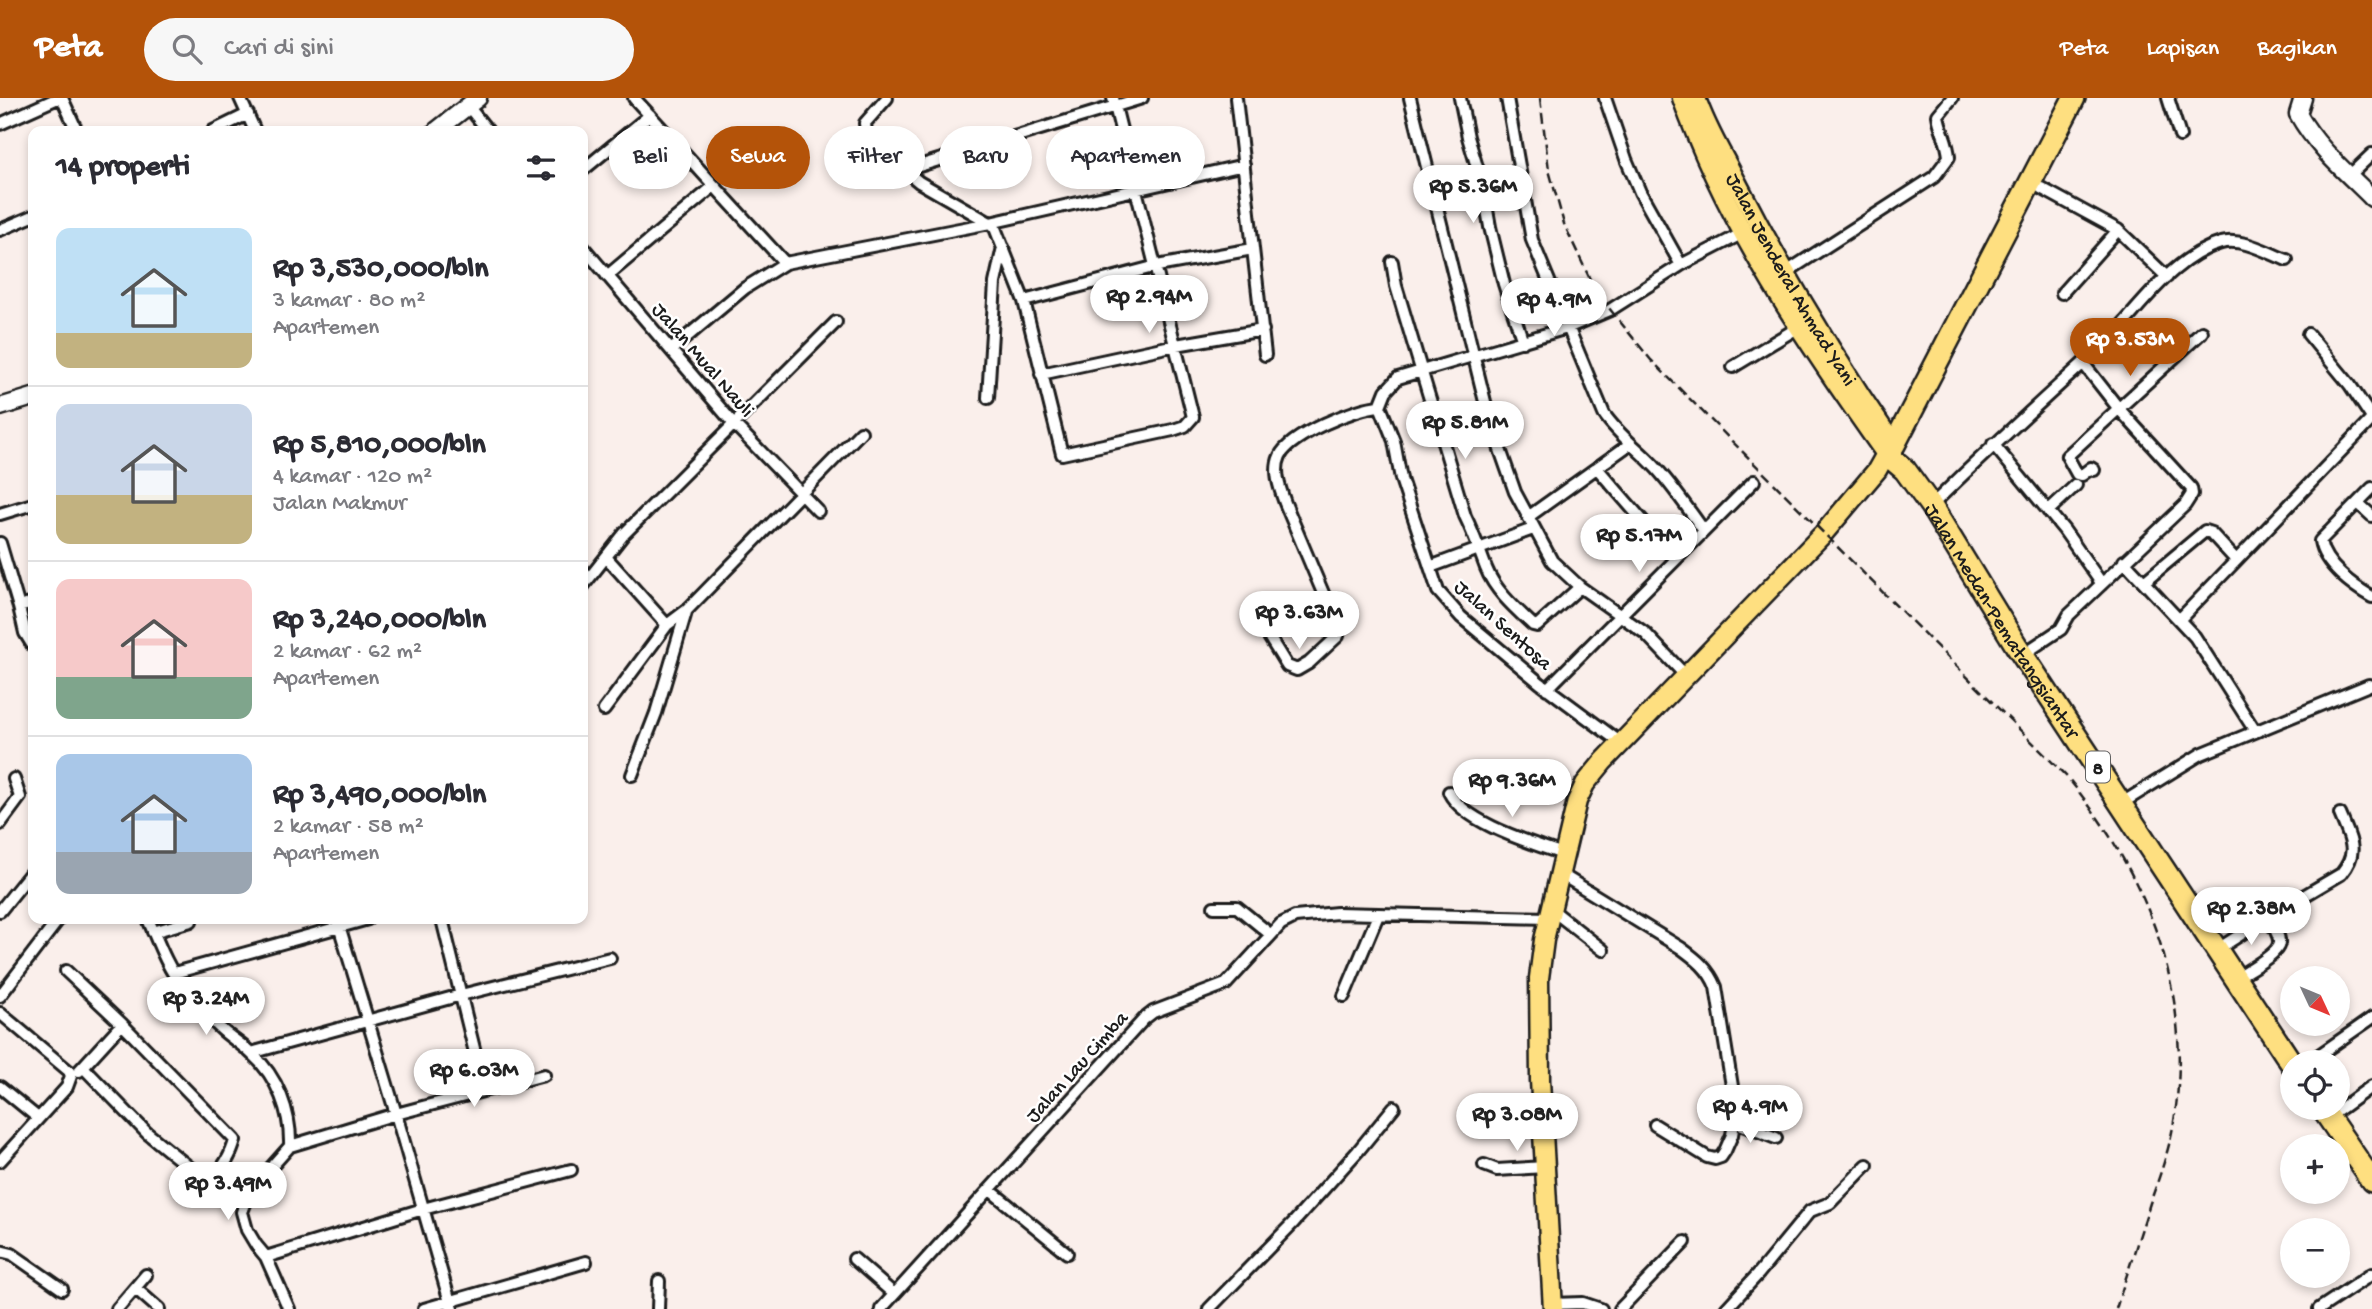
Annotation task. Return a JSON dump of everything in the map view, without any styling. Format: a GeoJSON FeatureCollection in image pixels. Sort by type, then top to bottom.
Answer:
{"type":"FeatureCollection","features":[{"type":"Feature","properties":{"kind":"highway"},"geometry":{"type":"LineString","coordinates":[[1892,459],[2074,98]]}},
{"type":"Feature","properties":{"kind":"highway"},"geometry":{"type":"LineString","coordinates":[[1892,459],[2089,98]]}},
{"type":"Feature","properties":{"kind":"highway","name":"Jalan Medan-Pematangsiantar"},"geometry":{"type":"LineString","coordinates":[[1892,459],[1931,506],[2022,655],[2283,1050]]}},
{"type":"Feature","properties":{"kind":"highway"},"geometry":{"type":"LineString","coordinates":[[2330,1120],[2372,1181]]}},
{"type":"Feature","properties":{"kind":"main road","name":"Jalan Jenderal Ahmad Yani"},"geometry":{"type":"LineString","coordinates":[[1682,98],[1892,459]]}},
{"type":"Feature","properties":{"kind":"main road","name":"Jalan Jenderal Ahmad Yani"},"geometry":{"type":"LineString","coordinates":[[1696,98],[1710,148],[1713,174],[1770,281],[1892,459]]}},
{"type":"Feature","properties":{"kind":"main road"},"geometry":{"type":"LineString","coordinates":[[1553,1306],[1540,1080],[1539,978],[1550,914],[1577,801],[1585,784],[1621,743],[1824,534],[1892,459]]}},
{"type":"Feature","properties":{"kind":"street"},"geometry":{"type":"LineString","coordinates":[[0,124],[60,98],[74,126]]}},
{"type":"Feature","properties":{"kind":"street"},"geometry":{"type":"LineString","coordinates":[[240,98],[253,126]]}},
{"type":"Feature","properties":{"kind":"street"},"geometry":{"type":"LineString","coordinates":[[634,98],[706,177]]}},
{"type":"Feature","properties":{"kind":"street"},"geometry":{"type":"LineString","coordinates":[[865,126],[869,116],[887,98]]}},
{"type":"Feature","properties":{"kind":"street"},"geometry":{"type":"LineString","coordinates":[[925,164],[1114,101],[1142,98]]}},
{"type":"Feature","properties":{"kind":"street"},"geometry":{"type":"LineString","coordinates":[[1236,98],[1265,355]]}},
{"type":"Feature","properties":{"kind":"street"},"geometry":{"type":"LineString","coordinates":[[1410,98],[1489,418],[1515,492],[1552,561],[1580,587],[1645,633],[1686,676]]}},
{"type":"Feature","properties":{"kind":"street"},"geometry":{"type":"LineString","coordinates":[[1460,98],[1504,284],[1523,342]]}},
{"type":"Feature","properties":{"kind":"street"},"geometry":{"type":"LineString","coordinates":[[1507,98],[1532,240],[1604,414],[1615,429],[1676,491],[1704,531]]}},
{"type":"Feature","properties":{"kind":"street"},"geometry":{"type":"LineString","coordinates":[[1605,98],[1640,192],[1681,265]]}},
{"type":"Feature","properties":{"kind":"street"},"geometry":{"type":"LineString","coordinates":[[1785,273],[1934,177],[1949,157],[1948,141],[1938,115],[1952,98]]}},
{"type":"Feature","properties":{"kind":"street"},"geometry":{"type":"LineString","coordinates":[[2168,98],[2180,136]]}},
{"type":"Feature","properties":{"kind":"street"},"geometry":{"type":"LineString","coordinates":[[2303,98],[2298,114],[2308,132],[2326,154],[2372,198]]}},
{"type":"Feature","properties":{"kind":"street"},"geometry":{"type":"LineString","coordinates":[[1114,101],[1121,126]]}},
{"type":"Feature","properties":{"kind":"street"},"geometry":{"type":"LineString","coordinates":[[442,126],[473,102],[485,126]]}},
{"type":"Feature","properties":{"kind":"street"},"geometry":{"type":"LineString","coordinates":[[223,126],[248,114]]}},
{"type":"Feature","properties":{"kind":"street"},"geometry":{"type":"LineString","coordinates":[[588,166],[650,115]]}},
{"type":"Feature","properties":{"kind":"street"},"geometry":{"type":"LineString","coordinates":[[2349,176],[2372,154]]}},
{"type":"Feature","properties":{"kind":"street"},"geometry":{"type":"LineString","coordinates":[[1205,173],[1244,165]]}},
{"type":"Feature","properties":{"kind":"street"},"geometry":{"type":"LineString","coordinates":[[925,184],[990,223],[1003,247],[1024,301],[1062,454],[1161,433],[1185,426],[1193,417],[1137,189]]}},
{"type":"Feature","properties":{"kind":"street"},"geometry":{"type":"LineString","coordinates":[[2041,188],[2118,230],[2167,277]]}},
{"type":"Feature","properties":{"kind":"street"},"geometry":{"type":"LineString","coordinates":[[607,276],[710,189]]}},
{"type":"Feature","properties":{"kind":"street"},"geometry":{"type":"LineString","coordinates":[[717,189],[785,262]]}},
{"type":"Feature","properties":{"kind":"street"},"geometry":{"type":"LineString","coordinates":[[671,351],[745,288],[785,262],[990,223],[1133,189]]}},
{"type":"Feature","properties":{"kind":"street"},"geometry":{"type":"LineString","coordinates":[[0,230],[28,218]]}},
{"type":"Feature","properties":{"kind":"street"},"geometry":{"type":"LineString","coordinates":[[2062,293],[2118,230]]}},
{"type":"Feature","properties":{"kind":"street"},"geometry":{"type":"LineString","coordinates":[[1268,635],[1287,666],[1297,670],[1309,663],[1338,636],[1338,627],[1279,485],[1279,458],[1284,450],[1328,421],[1351,411],[1380,406],[1392,383],[1398,378],[1567,328],[1610,310],[1681,265],[1745,232]]}},
{"type":"Feature","properties":{"kind":"street"},"geometry":{"type":"LineString","coordinates":[[1931,506],[1993,444],[2125,323],[2188,258],[2220,243],[2234,240],[2287,260]]}},
{"type":"Feature","properties":{"kind":"street"},"geometry":{"type":"LineString","coordinates":[[988,398],[995,283],[1003,247]]}},
{"type":"Feature","properties":{"kind":"street"},"geometry":{"type":"LineString","coordinates":[[1024,301],[1157,266],[1253,249]]}},
{"type":"Feature","properties":{"kind":"street","name":"Jalan Mual Nauli"},"geometry":{"type":"LineString","coordinates":[[588,253],[733,424],[818,511]]}},
{"type":"Feature","properties":{"kind":"street"},"geometry":{"type":"LineString","coordinates":[[1392,262],[1396,286],[1465,516],[1487,570],[1499,588],[1533,625],[1538,626],[1580,587]]}},
{"type":"Feature","properties":{"kind":"street"},"geometry":{"type":"LineString","coordinates":[[588,579],[624,534],[836,322]]}},
{"type":"Feature","properties":{"kind":"street"},"geometry":{"type":"LineString","coordinates":[[1733,367],[1799,327]]}},
{"type":"Feature","properties":{"kind":"street"},"geometry":{"type":"LineString","coordinates":[[1041,374],[1176,345],[1263,330]]}},
{"type":"Feature","properties":{"kind":"street"},"geometry":{"type":"LineString","coordinates":[[2094,470],[2091,468],[2082,475],[2077,474],[2067,456],[2202,332]]}},
{"type":"Feature","properties":{"kind":"street"},"geometry":{"type":"LineString","coordinates":[[2180,619],[2372,419],[2350,385],[2308,334]]}},
{"type":"Feature","properties":{"kind":"street"},"geometry":{"type":"LineString","coordinates":[[2022,655],[2061,629],[2069,615],[2185,505],[2192,494],[2191,488],[2119,409],[2083,363]]}},
{"type":"Feature","properties":{"kind":"street"},"geometry":{"type":"LineString","coordinates":[[0,407],[28,399]]}},
{"type":"Feature","properties":{"kind":"street","name":"Jalan Sentosa"},"geometry":{"type":"LineString","coordinates":[[1380,406],[1394,441],[1401,479],[1438,591],[1461,617],[1547,689],[1621,743]]}},
{"type":"Feature","properties":{"kind":"street"},"geometry":{"type":"LineString","coordinates":[[604,710],[667,625],[687,610],[861,432]]}},
{"type":"Feature","properties":{"kind":"street"},"geometry":{"type":"LineString","coordinates":[[1528,517],[1630,444]]}},
{"type":"Feature","properties":{"kind":"street"},"geometry":{"type":"LineString","coordinates":[[1993,444],[2102,583]]}},
{"type":"Feature","properties":{"kind":"street"},"geometry":{"type":"LineString","coordinates":[[1597,468],[1676,559]]}},
{"type":"Feature","properties":{"kind":"street"},"geometry":{"type":"LineString","coordinates":[[1547,689],[1754,481]]}},
{"type":"Feature","properties":{"kind":"street"},"geometry":{"type":"LineString","coordinates":[[2048,511],[2076,485]]}},
{"type":"Feature","properties":{"kind":"street"},"geometry":{"type":"LineString","coordinates":[[2372,488],[2320,541],[2321,547],[2337,569],[2372,597]]}},
{"type":"Feature","properties":{"kind":"street"},"geometry":{"type":"LineString","coordinates":[[2358,503],[2372,516]]}},
{"type":"Feature","properties":{"kind":"street"},"geometry":{"type":"LineString","coordinates":[[0,514],[28,506]]}},
{"type":"Feature","properties":{"kind":"street"},"geometry":{"type":"LineString","coordinates":[[1430,567],[1534,529]]}},
{"type":"Feature","properties":{"kind":"street"},"geometry":{"type":"LineString","coordinates":[[2144,582],[2205,531],[2211,533],[2236,560]]}},
{"type":"Feature","properties":{"kind":"street"},"geometry":{"type":"LineString","coordinates":[[0,543],[28,638]]}},
{"type":"Feature","properties":{"kind":"street"},"geometry":{"type":"LineString","coordinates":[[606,556],[667,625]]}},
{"type":"Feature","properties":{"kind":"street"},"geometry":{"type":"LineString","coordinates":[[2124,561],[2180,619],[2221,675],[2255,730]]}},
{"type":"Feature","properties":{"kind":"street"},"geometry":{"type":"LineString","coordinates":[[19,607],[28,604]]}},
{"type":"Feature","properties":{"kind":"street"},"geometry":{"type":"LineString","coordinates":[[632,775],[656,713],[687,610]]}},
{"type":"Feature","properties":{"kind":"street"},"geometry":{"type":"LineString","coordinates":[[2122,803],[2201,754],[2369,685]]}},
{"type":"Feature","properties":{"kind":"street"},"geometry":{"type":"LineString","coordinates":[[0,824],[20,797],[14,779]]}},
{"type":"Feature","properties":{"kind":"street"},"geometry":{"type":"LineString","coordinates":[[1449,792],[1458,806],[1502,832],[1563,854]]}},
{"type":"Feature","properties":{"kind":"street"},"geometry":{"type":"LineString","coordinates":[[2218,949],[2341,874],[2351,860],[2353,849],[2340,814]]}},
{"type":"Feature","properties":{"kind":"street"},"geometry":{"type":"LineString","coordinates":[[1559,873],[1681,948],[1699,962],[1712,977],[1716,987],[1734,1098],[1735,1122],[1725,1151],[1715,1160],[1655,1125]]}},
{"type":"Feature","properties":{"kind":"street"},"geometry":{"type":"LineString","coordinates":[[0,911],[28,876]]}},
{"type":"Feature","properties":{"kind":"street"},"geometry":{"type":"LineString","coordinates":[[1214,908],[1237,907],[1270,934]]}},
{"type":"Feature","properties":{"kind":"street","name":"Jalan Lau Cimba"},"geometry":{"type":"LineString","coordinates":[[881,1309],[1144,1019],[1160,1009],[1226,984],[1280,924],[1295,917],[1337,913],[1550,914]]}},
{"type":"Feature","properties":{"kind":"street"},"geometry":{"type":"LineString","coordinates":[[1550,914],[1603,950]]}},
{"type":"Feature","properties":{"kind":"street"},"geometry":{"type":"LineString","coordinates":[[1344,996],[1378,915]]}},
{"type":"Feature","properties":{"kind":"street"},"geometry":{"type":"LineString","coordinates":[[2236,978],[2266,959],[2278,946],[2279,941],[2268,917]]}},
{"type":"Feature","properties":{"kind":"street"},"geometry":{"type":"LineString","coordinates":[[0,996],[56,924]]}},
{"type":"Feature","properties":{"kind":"street"},"geometry":{"type":"LineString","coordinates":[[150,924],[181,985],[217,1025],[251,1053],[271,1077],[291,1126],[290,1146]]}},
{"type":"Feature","properties":{"kind":"street"},"geometry":{"type":"LineString","coordinates":[[153,932],[178,924]]}},
{"type":"Feature","properties":{"kind":"street"},"geometry":{"type":"LineString","coordinates":[[174,973],[335,924]]}},
{"type":"Feature","properties":{"kind":"street"},"geometry":{"type":"LineString","coordinates":[[338,924],[451,1305]]}},
{"type":"Feature","properties":{"kind":"street"},"geometry":{"type":"LineString","coordinates":[[443,924],[484,1089]]}},
{"type":"Feature","properties":{"kind":"street"},"geometry":{"type":"LineString","coordinates":[[251,1053],[461,995],[610,958]]}},
{"type":"Feature","properties":{"kind":"street"},"geometry":{"type":"LineString","coordinates":[[66,971],[122,1024],[235,1140],[218,1173],[209,1180],[195,1172],[147,1133],[84,1068]]}},
{"type":"Feature","properties":{"kind":"street"},"geometry":{"type":"LineString","coordinates":[[0,1013],[69,1071],[71,1076]]}},
{"type":"Feature","properties":{"kind":"street"},"geometry":{"type":"LineString","coordinates":[[2326,1050],[2372,1018]]}},
{"type":"Feature","properties":{"kind":"street"},"geometry":{"type":"LineString","coordinates":[[0,1161],[67,1087],[71,1076],[84,1068],[122,1024]]}},
{"type":"Feature","properties":{"kind":"street"},"geometry":{"type":"LineString","coordinates":[[289,1309],[266,1257],[247,1230],[242,1212],[250,1191],[290,1146],[484,1089],[544,1075]]}},
{"type":"Feature","properties":{"kind":"street"},"geometry":{"type":"LineString","coordinates":[[2350,1099],[2372,1086]]}},
{"type":"Feature","properties":{"kind":"street"},"geometry":{"type":"LineString","coordinates":[[0,1087],[38,1118]]}},
{"type":"Feature","properties":{"kind":"street"},"geometry":{"type":"LineString","coordinates":[[1209,1309],[1294,1222],[1394,1107]]}},
{"type":"Feature","properties":{"kind":"street"},"geometry":{"type":"LineString","coordinates":[[1735,1122],[1776,1138]]}},
{"type":"Feature","properties":{"kind":"street"},"geometry":{"type":"LineString","coordinates":[[1484,1165],[1497,1170],[1545,1167]]}},
{"type":"Feature","properties":{"kind":"street"},"geometry":{"type":"LineString","coordinates":[[1726,1309],[1810,1211],[1830,1203],[1867,1165]]}},
{"type":"Feature","properties":{"kind":"street"},"geometry":{"type":"LineString","coordinates":[[266,1257],[423,1209],[571,1170]]}},
{"type":"Feature","properties":{"kind":"street"},"geometry":{"type":"LineString","coordinates":[[990,1190],[1067,1253]]}},
{"type":"Feature","properties":{"kind":"street"},"geometry":{"type":"LineString","coordinates":[[1620,1309],[1685,1242]]}},
{"type":"Feature","properties":{"kind":"street"},"geometry":{"type":"LineString","coordinates":[[0,1251],[12,1254],[62,1289]]}},
{"type":"Feature","properties":{"kind":"street"},"geometry":{"type":"LineString","coordinates":[[853,1259],[894,1294]]}},
{"type":"Feature","properties":{"kind":"street"},"geometry":{"type":"LineString","coordinates":[[424,1309],[451,1305],[586,1262]]}},
{"type":"Feature","properties":{"kind":"street"},"geometry":{"type":"LineString","coordinates":[[2319,1309],[2372,1274]]}},
{"type":"Feature","properties":{"kind":"street"},"geometry":{"type":"LineString","coordinates":[[117,1309],[146,1275]]}},
{"type":"Feature","properties":{"kind":"street"},"geometry":{"type":"LineString","coordinates":[[658,1309],[659,1281]]}},
{"type":"Feature","properties":{"kind":"street"},"geometry":{"type":"LineString","coordinates":[[135,1288],[159,1309]]}},
{"type":"Feature","properties":{"kind":"street"},"geometry":{"type":"LineString","coordinates":[[1553,1306],[1583,1303],[1601,1309]]}},
{"type":"Feature","properties":{"kind":"railway"},"geometry":{"type":"LineString","coordinates":[[1540,98],[1549,170],[1564,224],[1596,292],[1651,360],[2068,778],[2097,816],[2122,856],[2143,898],[2160,941],[2171,986],[2178,1032],[2178,1079],[2169,1146],[2116,1309]]}}]}
